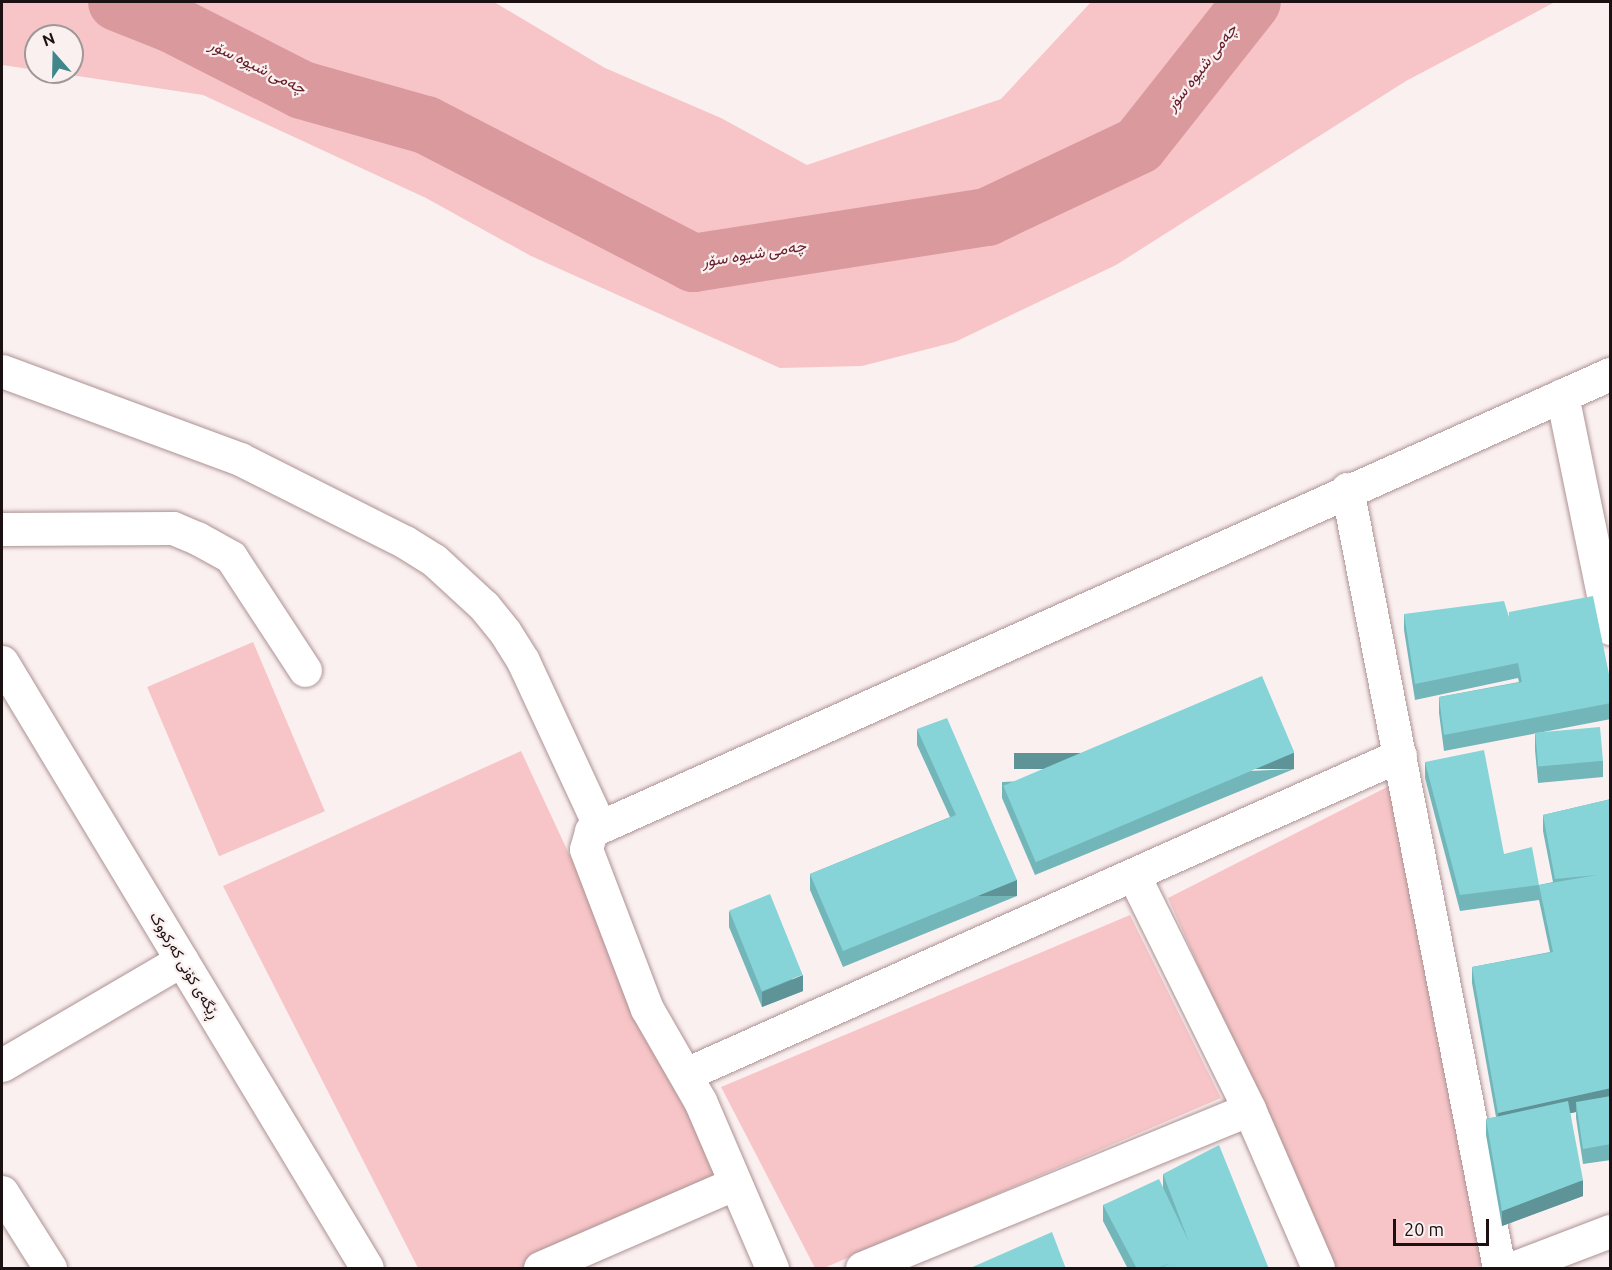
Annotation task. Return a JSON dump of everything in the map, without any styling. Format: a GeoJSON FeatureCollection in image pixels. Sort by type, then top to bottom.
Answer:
{"type":"FeatureCollection","features":[{"type":"Feature","properties":{"kind":"street"},"geometry":{"type":"LineString","coordinates":[[2,371],[240,459],[405,542],[434,560],[476,598],[505,632],[523,661],[599,825]]}},
{"type":"Feature","properties":{"kind":"street"},"geometry":{"type":"LineString","coordinates":[[772,1269],[686,1074],[647,1009],[585,849],[587,839],[599,825],[1347,489],[1611,374]]}},
{"type":"Feature","properties":{"kind":"street"},"geometry":{"type":"LineString","coordinates":[[1563,395],[1611,628]]}},
{"type":"Feature","properties":{"kind":"street"},"geometry":{"type":"LineString","coordinates":[[1347,489],[1499,1269]]}},
{"type":"Feature","properties":{"kind":"street"},"geometry":{"type":"LineString","coordinates":[[2,529],[173,528],[197,538],[231,557],[305,670]]}},
{"type":"Feature","properties":{"kind":"street","name":"ڕێگەی کۆنی کەرکووک"},"geometry":{"type":"LineString","coordinates":[[2,662],[367,1269]]}},
{"type":"Feature","properties":{"kind":"street"},"geometry":{"type":"LineString","coordinates":[[686,1074],[1134,876],[1400,754]]}},
{"type":"Feature","properties":{"kind":"street"},"geometry":{"type":"LineString","coordinates":[[1134,876],[1249,1110],[1318,1269]]}},
{"type":"Feature","properties":{"kind":"street"},"geometry":{"type":"LineString","coordinates":[[2,1065],[182,960]]}},
{"type":"Feature","properties":{"kind":"street"},"geometry":{"type":"LineString","coordinates":[[861,1269],[1249,1110]]}},
{"type":"Feature","properties":{"kind":"street"},"geometry":{"type":"LineString","coordinates":[[540,1269],[733,1184]]}},
{"type":"Feature","properties":{"kind":"street"},"geometry":{"type":"LineString","coordinates":[[2,1192],[50,1269]]}},
{"type":"Feature","properties":{"kind":"street"},"geometry":{"type":"LineString","coordinates":[[1513,1269],[1611,1231]]}},
{"type":"Feature","properties":{"kind":"shaded area"},"geometry":{"type":"Polygon","coordinates":[[[2,2],[494,2],[605,68],[721,118],[807,165],[1001,99],[1091,2],[1555,2],[1406,81],[1116,265],[955,342],[862,366],[780,368],[531,256],[426,198],[203,95],[84,77],[84,24],[24,24],[24,68],[2,65],[2,2]]]}},
{"type":"Feature","properties":{"kind":"shaded area"},"geometry":{"type":"Polygon","coordinates":[[[253,642],[325,811],[219,856],[147,687],[253,642]]]}},
{"type":"Feature","properties":{"kind":"shaded area"},"geometry":{"type":"Polygon","coordinates":[[[521,751],[723,1184],[534,1268],[418,1268],[223,886],[521,751]]]}},
{"type":"Feature","properties":{"kind":"shaded area"},"geometry":{"type":"Polygon","coordinates":[[[1391,785],[1497,1260],[1475,1268],[1333,1268],[1168,898],[1391,785]]]}},
{"type":"Feature","properties":{"kind":"shaded area"},"geometry":{"type":"Polygon","coordinates":[[[1130,915],[1221,1098],[824,1268],[815,1268],[721,1087],[1130,915]]]}},
{"type":"Feature","properties":{"kind":"building"},"geometry":{"type":"Polygon","coordinates":[[[1593,596],[1611,684],[1611,703],[1444,735],[1439,697],[1522,682],[1518,663],[1415,684],[1404,614],[1504,601],[1509,617],[1509,612],[1593,596]]]}},
{"type":"Feature","properties":{"kind":"building"},"geometry":{"type":"Polygon","coordinates":[[[1262,676],[1294,752],[1036,862],[1003,786],[1262,676]]]}},
{"type":"Feature","properties":{"kind":"building"},"geometry":{"type":"Polygon","coordinates":[[[947,718],[1017,880],[843,951],[810,874],[956,815],[917,729],[947,718]]]}},
{"type":"Feature","properties":{"kind":"building"},"geometry":{"type":"Polygon","coordinates":[[[1600,727],[1603,761],[1538,767],[1535,733],[1600,727]]]}},
{"type":"Feature","properties":{"kind":"building"},"geometry":{"type":"Polygon","coordinates":[[[1484,750],[1504,854],[1532,847],[1539,885],[1460,895],[1425,762],[1484,750]]]}},
{"type":"Feature","properties":{"kind":"building"},"geometry":{"type":"Polygon","coordinates":[[[1611,799],[1611,1088],[1498,1113],[1472,967],[1553,952],[1539,885],[1597,875],[1555,879],[1543,815],[1611,799]]]}},
{"type":"Feature","properties":{"kind":"building"},"geometry":{"type":"Polygon","coordinates":[[[770,894],[803,975],[762,991],[729,910],[770,894]]]}},
{"type":"Feature","properties":{"kind":"building"},"geometry":{"type":"Polygon","coordinates":[[[1611,1096],[1611,1144],[1583,1149],[1576,1102],[1611,1096]]]}},
{"type":"Feature","properties":{"kind":"building"},"geometry":{"type":"Polygon","coordinates":[[[1568,1101],[1583,1180],[1502,1211],[1486,1119],[1568,1101]]]}},
{"type":"Feature","properties":{"kind":"building"},"geometry":{"type":"Polygon","coordinates":[[[1219,1145],[1269,1269],[1158,1269],[1171,1263],[1155,1269],[1137,1269],[1103,1205],[1159,1179],[1189,1242],[1163,1174],[1219,1145]]]}},
{"type":"Feature","properties":{"kind":"building"},"geometry":{"type":"Polygon","coordinates":[[[1052,1232],[1066,1269],[968,1269],[1052,1232]]]}},
{"type":"Feature","properties":{"kind":"waterway","name":"چەمی شیوە سۆر"},"geometry":{"type":"LineString","coordinates":[[117,2],[172,24],[302,90],[426,125],[693,263],[987,217],[1139,145],[1252,2]]}}]}
